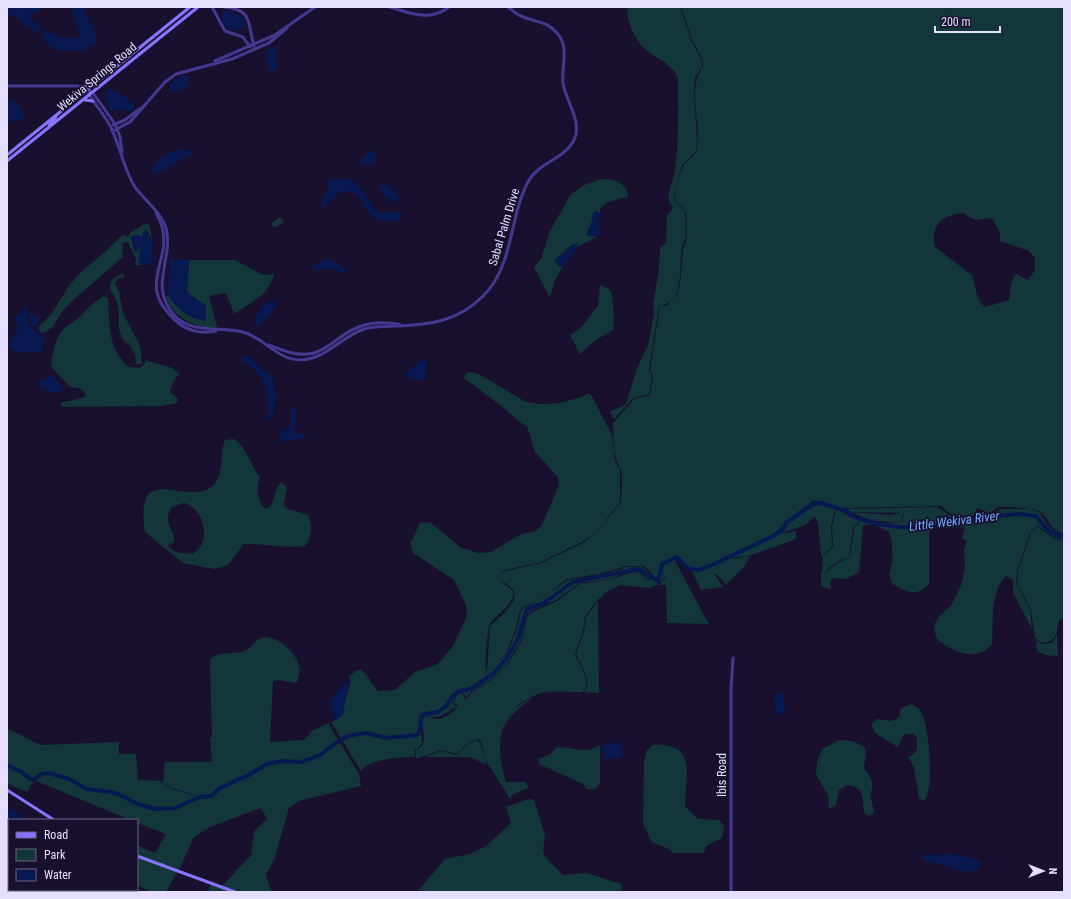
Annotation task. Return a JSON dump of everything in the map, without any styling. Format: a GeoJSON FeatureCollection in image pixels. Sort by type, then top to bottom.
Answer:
{"type":"FeatureCollection","features":[{"type":"Feature","properties":{"kind":"highway"},"geometry":{"type":"LineString","coordinates":[[100,891],[104,892]]}},
{"type":"Feature","properties":{"kind":"main road","name":"Wekiva Springs Road"},"geometry":{"type":"LineString","coordinates":[[7,155],[190,7]]}},
{"type":"Feature","properties":{"kind":"main road","name":"Wekiva Springs Road"},"geometry":{"type":"LineString","coordinates":[[7,161],[198,7]]}},
{"type":"Feature","properties":{"kind":"main road"},"geometry":{"type":"LineString","coordinates":[[81,87],[94,84]]}},
{"type":"Feature","properties":{"kind":"main road"},"geometry":{"type":"LineString","coordinates":[[83,100],[93,101]]}},
{"type":"Feature","properties":{"kind":"main road"},"geometry":{"type":"LineString","coordinates":[[41,134],[55,119],[56,115]]}},
{"type":"Feature","properties":{"kind":"main road"},"geometry":{"type":"LineString","coordinates":[[7,790],[52,819]]}},
{"type":"Feature","properties":{"kind":"main road"},"geometry":{"type":"LineString","coordinates":[[138,856],[235,892]]}},
{"type":"Feature","properties":{"kind":"street"},"geometry":{"type":"LineString","coordinates":[[212,7],[225,31],[243,37],[251,51]]}},
{"type":"Feature","properties":{"kind":"street"},"geometry":{"type":"LineString","coordinates":[[224,7],[242,10],[246,15],[250,23],[255,49]]}},
{"type":"Feature","properties":{"kind":"street"},"geometry":{"type":"LineString","coordinates":[[113,131],[130,122],[165,82],[176,74],[212,63],[232,59],[269,43],[315,7]]}},
{"type":"Feature","properties":{"kind":"street"},"geometry":{"type":"LineString","coordinates":[[391,7],[426,16],[439,13],[449,7]]}},
{"type":"Feature","properties":{"kind":"street","name":"Sabal Palm Drive"},"geometry":{"type":"LineString","coordinates":[[91,94],[93,101],[113,131],[131,180],[159,215],[165,225],[167,233],[167,246],[161,284],[169,308],[176,316],[187,324],[204,329],[247,333],[285,356],[307,359],[325,353],[348,335],[365,328],[427,325],[449,319],[466,310],[485,294],[502,266],[529,180],[539,168],[566,151],[575,137],[576,120],[564,90],[564,52],[563,43],[559,35],[550,26],[522,16],[508,7]]}},
{"type":"Feature","properties":{"kind":"street"},"geometry":{"type":"LineString","coordinates":[[212,63],[287,28]]}},
{"type":"Feature","properties":{"kind":"street"},"geometry":{"type":"LineString","coordinates":[[7,86],[81,87],[87,90]]}},
{"type":"Feature","properties":{"kind":"street","name":"Sabal Palm Drive"},"geometry":{"type":"LineString","coordinates":[[87,90],[115,124],[122,153]]}},
{"type":"Feature","properties":{"kind":"street"},"geometry":{"type":"LineString","coordinates":[[110,126],[125,120],[145,104]]}},
{"type":"Feature","properties":{"kind":"street","name":"Sabal Palm Drive"},"geometry":{"type":"LineString","coordinates":[[155,211],[162,226],[163,234],[163,243],[156,284],[163,308],[179,324],[186,328],[204,333],[224,330]]}},
{"type":"Feature","properties":{"kind":"street","name":"Ibis Road"},"geometry":{"type":"LineString","coordinates":[[731,892],[731,689],[733,658]]}},
{"type":"Feature","properties":{"kind":"green space"},"geometry":{"type":"Polygon","coordinates":[[[627,7],[680,7],[691,40],[702,61],[702,67],[695,77],[694,97],[697,138],[696,151],[682,165],[673,200],[685,211],[686,230],[686,236],[682,247],[677,292],[668,304],[659,305],[649,370],[652,377],[649,395],[634,397],[614,419],[610,412],[626,404],[637,368],[648,345],[654,313],[653,305],[659,269],[660,247],[666,243],[667,216],[673,208],[670,204],[669,195],[675,171],[678,136],[678,79],[676,74],[669,66],[647,51],[635,37],[628,19],[627,7]]]}},
{"type":"Feature","properties":{"kind":"green space"},"geometry":{"type":"Polygon","coordinates":[[[681,7],[1064,7],[1064,533],[1055,530],[1043,514],[1032,509],[999,507],[989,513],[977,508],[975,515],[965,518],[952,515],[941,506],[844,508],[814,500],[787,520],[774,535],[796,531],[796,538],[791,541],[748,556],[733,558],[731,556],[699,570],[687,568],[677,557],[662,564],[661,569],[664,577],[657,585],[650,588],[620,585],[606,592],[594,604],[585,617],[583,631],[575,654],[585,676],[587,685],[582,692],[541,693],[517,706],[510,714],[504,724],[501,735],[500,747],[503,770],[506,782],[524,782],[527,784],[528,788],[512,795],[510,799],[485,759],[481,742],[478,739],[468,743],[457,754],[441,750],[416,759],[416,750],[420,748],[424,741],[422,719],[427,715],[431,718],[439,719],[448,715],[458,706],[453,702],[457,695],[462,693],[465,699],[467,699],[473,691],[492,680],[507,665],[521,643],[527,617],[532,612],[557,601],[579,584],[607,580],[634,572],[640,573],[647,580],[654,579],[651,572],[644,566],[627,566],[599,574],[567,579],[541,599],[524,606],[520,610],[516,628],[506,653],[487,671],[490,626],[507,610],[514,599],[515,594],[511,587],[502,581],[501,575],[506,571],[541,563],[585,542],[598,530],[621,502],[622,478],[621,469],[617,462],[614,450],[613,423],[635,398],[650,396],[653,377],[650,370],[660,305],[667,306],[677,295],[680,285],[683,249],[687,238],[686,211],[674,200],[682,168],[694,155],[697,148],[698,128],[695,96],[698,76],[703,67],[703,60],[692,40],[681,7]],[[963,213],[949,216],[939,222],[934,233],[934,239],[935,247],[972,275],[979,300],[985,307],[1009,300],[1011,284],[1014,277],[1016,274],[1028,280],[1035,270],[1035,258],[1029,251],[1000,241],[1000,233],[993,220],[990,218],[975,220],[963,213]]]}},
{"type":"Feature","properties":{"kind":"green space"},"geometry":{"type":"Polygon","coordinates":[[[601,179],[614,180],[621,183],[628,193],[627,197],[608,202],[600,208],[600,213],[597,211],[592,218],[592,222],[586,235],[597,237],[577,247],[577,244],[573,244],[557,258],[560,267],[563,267],[554,282],[550,298],[534,267],[541,259],[550,231],[571,194],[584,185],[601,179]]]}},
{"type":"Feature","properties":{"kind":"green space"},"geometry":{"type":"Polygon","coordinates":[[[280,217],[284,222],[274,228],[271,224],[280,217]]]}},
{"type":"Feature","properties":{"kind":"green space"},"geometry":{"type":"Polygon","coordinates":[[[146,223],[150,226],[152,241],[147,230],[143,232],[142,237],[137,235],[131,237],[134,250],[137,252],[141,246],[139,257],[141,265],[135,265],[136,259],[128,242],[122,243],[123,257],[63,310],[52,328],[42,333],[39,331],[39,326],[49,317],[77,277],[120,237],[123,235],[128,236],[130,233],[146,223]]]}},
{"type":"Feature","properties":{"kind":"green space"},"geometry":{"type":"Polygon","coordinates":[[[189,260],[235,260],[263,275],[274,274],[264,294],[234,314],[226,293],[209,296],[217,327],[215,329],[207,328],[185,320],[178,315],[168,303],[165,296],[168,295],[180,309],[188,315],[205,321],[206,306],[189,294],[187,290],[189,260]]]}},
{"type":"Feature","properties":{"kind":"green space"},"geometry":{"type":"Polygon","coordinates":[[[124,273],[123,278],[117,279],[115,283],[119,292],[123,313],[140,346],[142,363],[139,365],[136,364],[135,354],[129,344],[125,342],[120,332],[118,307],[116,299],[110,288],[113,279],[124,273]]]}},
{"type":"Feature","properties":{"kind":"green space"},"geometry":{"type":"Polygon","coordinates":[[[600,285],[607,288],[611,292],[614,311],[613,330],[594,341],[580,354],[570,335],[580,329],[598,306],[600,285]]]}},
{"type":"Feature","properties":{"kind":"green space"},"geometry":{"type":"Polygon","coordinates":[[[104,296],[108,298],[113,344],[122,360],[129,367],[139,368],[145,364],[145,360],[172,368],[179,374],[173,382],[170,392],[178,399],[177,403],[162,406],[62,407],[61,403],[85,397],[85,392],[79,388],[70,387],[51,367],[57,339],[68,325],[79,318],[91,305],[104,296]]]}},
{"type":"Feature","properties":{"kind":"green space"},"geometry":{"type":"Polygon","coordinates":[[[472,372],[479,374],[524,401],[532,403],[558,403],[590,393],[612,435],[615,462],[620,469],[620,502],[598,530],[584,541],[541,562],[506,570],[501,574],[502,582],[512,590],[514,595],[512,600],[490,624],[486,647],[486,671],[507,653],[517,629],[521,611],[524,607],[541,599],[568,580],[600,575],[627,567],[642,567],[650,573],[653,579],[646,578],[640,572],[634,571],[604,580],[579,583],[556,600],[531,611],[526,616],[520,643],[506,665],[492,679],[472,691],[466,698],[463,692],[456,694],[452,702],[457,707],[444,714],[438,717],[431,717],[424,714],[420,723],[422,742],[420,747],[415,750],[415,757],[394,758],[378,761],[365,767],[361,771],[331,722],[336,720],[344,705],[351,681],[349,677],[355,671],[361,670],[366,674],[378,691],[395,690],[415,672],[438,664],[453,646],[467,616],[466,605],[454,580],[413,553],[410,544],[420,523],[430,522],[460,547],[478,553],[491,552],[521,534],[533,532],[541,527],[559,485],[558,477],[535,452],[527,426],[521,423],[504,408],[464,378],[466,373],[472,372]]]}},
{"type":"Feature","properties":{"kind":"green space"},"geometry":{"type":"Polygon","coordinates":[[[234,439],[246,452],[253,467],[260,477],[258,494],[260,502],[265,509],[271,506],[276,490],[281,482],[287,487],[284,505],[288,509],[308,515],[310,519],[310,535],[305,546],[290,547],[244,544],[228,565],[214,569],[183,563],[145,532],[144,508],[148,495],[156,490],[167,489],[194,492],[206,490],[216,482],[220,472],[225,440],[234,439]],[[184,503],[171,507],[168,519],[174,542],[168,546],[175,552],[192,554],[199,549],[202,542],[204,534],[201,518],[191,506],[184,503]]]}},
{"type":"Feature","properties":{"kind":"green space"},"geometry":{"type":"Polygon","coordinates":[[[814,501],[844,509],[937,507],[954,518],[970,518],[986,513],[993,513],[1000,509],[1031,509],[1039,512],[1048,526],[1057,533],[1062,534],[1061,536],[1064,540],[1056,538],[1038,526],[1030,532],[1017,571],[1016,583],[1030,610],[1032,629],[1013,593],[1013,580],[1006,576],[997,591],[993,608],[992,644],[983,651],[976,654],[970,654],[951,649],[940,642],[936,638],[934,625],[940,615],[951,606],[961,585],[965,568],[964,550],[967,541],[962,538],[965,527],[929,529],[929,585],[919,591],[910,592],[892,584],[889,573],[891,569],[892,547],[889,532],[873,524],[863,525],[859,572],[846,579],[833,578],[830,582],[831,589],[825,588],[821,585],[821,572],[825,573],[839,562],[850,557],[854,528],[861,521],[843,510],[835,509],[831,527],[832,546],[822,557],[818,524],[815,516],[805,525],[776,535],[788,521],[814,501]],[[852,512],[856,516],[868,521],[888,523],[901,523],[904,513],[852,512]]]}},
{"type":"Feature","properties":{"kind":"green space"},"geometry":{"type":"Polygon","coordinates":[[[836,510],[860,521],[853,528],[849,557],[838,561],[825,572],[822,572],[823,557],[833,546],[832,527],[836,510]]]}},
{"type":"Feature","properties":{"kind":"green space"},"geometry":{"type":"Polygon","coordinates":[[[853,512],[888,515],[903,513],[900,523],[871,520],[859,516],[853,512]]]}},
{"type":"Feature","properties":{"kind":"green space"},"geometry":{"type":"Polygon","coordinates":[[[1038,527],[1055,539],[1064,541],[1064,618],[1059,620],[1057,633],[1054,639],[1042,643],[1035,638],[1031,610],[1017,583],[1018,571],[1031,532],[1038,527]]]}},
{"type":"Feature","properties":{"kind":"green space"},"geometry":{"type":"Polygon","coordinates":[[[750,556],[744,567],[726,585],[717,574],[715,575],[723,587],[701,590],[692,571],[707,569],[731,557],[733,559],[750,556]]]}},
{"type":"Feature","properties":{"kind":"green space"},"geometry":{"type":"Polygon","coordinates":[[[674,559],[709,624],[667,623],[666,585],[659,585],[665,578],[662,569],[663,565],[674,559]]]}},
{"type":"Feature","properties":{"kind":"green space"},"geometry":{"type":"Polygon","coordinates":[[[598,601],[599,693],[583,692],[588,685],[586,676],[576,654],[584,632],[586,617],[598,601]]]}},
{"type":"Feature","properties":{"kind":"green space"},"geometry":{"type":"Polygon","coordinates":[[[1057,635],[1058,656],[1045,655],[1037,651],[1036,640],[1042,644],[1052,643],[1057,635]]]}},
{"type":"Feature","properties":{"kind":"green space"},"geometry":{"type":"Polygon","coordinates":[[[261,638],[272,638],[286,647],[297,660],[299,668],[299,676],[296,683],[279,680],[273,681],[270,742],[305,740],[312,731],[328,723],[359,774],[361,786],[299,801],[289,808],[274,860],[266,874],[270,888],[273,892],[238,892],[222,886],[251,855],[254,831],[267,819],[261,808],[210,827],[194,837],[179,870],[138,855],[138,845],[155,853],[166,834],[138,823],[138,819],[128,819],[34,780],[28,791],[21,790],[7,783],[7,728],[40,745],[119,742],[119,754],[136,754],[138,780],[163,781],[165,762],[212,762],[210,738],[212,737],[210,659],[221,654],[247,650],[261,638]]]}},
{"type":"Feature","properties":{"kind":"green space"},"geometry":{"type":"Polygon","coordinates":[[[532,698],[507,721],[503,731],[509,715],[522,703],[532,698]]]}},
{"type":"Feature","properties":{"kind":"green space"},"geometry":{"type":"Polygon","coordinates":[[[912,704],[920,710],[923,717],[930,756],[929,784],[924,801],[919,798],[914,767],[908,757],[917,750],[917,738],[914,734],[904,734],[898,747],[875,733],[871,724],[877,719],[892,721],[899,717],[901,708],[912,704]]]}},
{"type":"Feature","properties":{"kind":"green space"},"geometry":{"type":"Polygon","coordinates":[[[477,740],[480,743],[487,765],[470,757],[425,757],[441,751],[457,755],[468,744],[477,740]]]}},
{"type":"Feature","properties":{"kind":"green space"},"geometry":{"type":"Polygon","coordinates":[[[839,740],[853,741],[864,747],[866,752],[864,768],[872,783],[872,790],[870,794],[874,812],[869,816],[864,812],[863,798],[860,791],[853,786],[848,785],[839,790],[836,805],[829,809],[828,795],[816,775],[817,762],[822,749],[839,740]]]}},
{"type":"Feature","properties":{"kind":"green space"},"geometry":{"type":"Polygon","coordinates":[[[600,745],[600,783],[596,789],[587,789],[583,784],[539,764],[539,759],[550,754],[557,747],[590,750],[600,745]]]}},
{"type":"Feature","properties":{"kind":"green space"},"geometry":{"type":"Polygon","coordinates":[[[652,745],[667,746],[677,749],[683,755],[687,773],[685,806],[698,819],[719,820],[724,826],[722,838],[706,846],[704,853],[673,853],[669,849],[652,842],[643,824],[644,762],[646,752],[652,745]]]}},
{"type":"Feature","properties":{"kind":"green space"},"geometry":{"type":"Polygon","coordinates":[[[528,799],[534,800],[545,835],[543,852],[546,858],[563,875],[587,873],[621,884],[622,889],[620,892],[417,892],[445,859],[470,854],[486,846],[511,823],[506,807],[528,799]]]}},
{"type":"Feature","properties":{"kind":"green space"},"geometry":{"type":"Polygon","coordinates":[[[138,857],[177,872],[166,892],[151,892],[138,886],[138,857]]]}},
{"type":"Feature","properties":{"kind":"green space"},"geometry":{"type":"Polygon","coordinates":[[[211,884],[232,892],[208,892],[211,884]]]}},
{"type":"Feature","properties":{"kind":"water"},"geometry":{"type":"Polygon","coordinates":[[[7,7],[47,7],[28,16],[41,27],[38,34],[15,16],[7,15],[7,7]]]}},
{"type":"Feature","properties":{"kind":"water"},"geometry":{"type":"Polygon","coordinates":[[[71,7],[82,7],[96,33],[96,42],[85,50],[56,50],[43,40],[45,30],[62,38],[78,38],[80,36],[71,7]]]}},
{"type":"Feature","properties":{"kind":"water"},"geometry":{"type":"Polygon","coordinates":[[[232,11],[244,19],[244,29],[229,30],[221,19],[222,12],[232,11]]]}},
{"type":"Feature","properties":{"kind":"water"},"geometry":{"type":"Polygon","coordinates":[[[275,46],[276,64],[279,67],[270,73],[265,54],[271,47],[275,46]]]}},
{"type":"Feature","properties":{"kind":"water"},"geometry":{"type":"Polygon","coordinates":[[[180,76],[190,77],[187,82],[188,87],[180,91],[170,90],[170,84],[180,76]]]}},
{"type":"Feature","properties":{"kind":"water"},"geometry":{"type":"Polygon","coordinates":[[[109,88],[118,92],[132,102],[134,104],[134,109],[130,111],[110,110],[104,94],[109,88]]]}},
{"type":"Feature","properties":{"kind":"water"},"geometry":{"type":"Polygon","coordinates":[[[7,100],[16,103],[23,110],[25,116],[20,121],[11,122],[7,120],[7,100]]]}},
{"type":"Feature","properties":{"kind":"water"},"geometry":{"type":"Polygon","coordinates":[[[180,149],[190,151],[192,153],[162,171],[152,174],[158,161],[171,152],[180,149]]]}},
{"type":"Feature","properties":{"kind":"water"},"geometry":{"type":"Polygon","coordinates":[[[372,150],[375,151],[376,160],[371,165],[363,165],[361,162],[363,157],[372,150]]]}},
{"type":"Feature","properties":{"kind":"water"},"geometry":{"type":"Polygon","coordinates":[[[349,179],[359,186],[379,213],[400,212],[402,215],[397,221],[378,220],[372,216],[361,200],[353,192],[347,191],[337,194],[323,208],[321,207],[323,197],[326,196],[329,180],[349,179]]]}},
{"type":"Feature","properties":{"kind":"water"},"geometry":{"type":"Polygon","coordinates":[[[381,183],[385,183],[399,197],[398,201],[392,202],[380,191],[381,183]]]}},
{"type":"Feature","properties":{"kind":"water"},"geometry":{"type":"Polygon","coordinates":[[[594,211],[600,213],[598,224],[600,233],[597,236],[586,235],[590,228],[594,211]]]}},
{"type":"Feature","properties":{"kind":"water"},"geometry":{"type":"Polygon","coordinates":[[[145,229],[154,246],[151,256],[154,260],[150,264],[141,265],[138,260],[141,246],[136,252],[131,237],[135,235],[142,237],[145,229]]]}},
{"type":"Feature","properties":{"kind":"water"},"geometry":{"type":"Polygon","coordinates":[[[573,244],[577,244],[577,247],[563,267],[558,266],[555,261],[557,258],[573,244]]]}},
{"type":"Feature","properties":{"kind":"water"},"geometry":{"type":"Polygon","coordinates":[[[173,256],[173,260],[189,260],[187,290],[189,294],[206,306],[206,321],[193,318],[183,312],[167,294],[171,258],[173,256]]]}},
{"type":"Feature","properties":{"kind":"water"},"geometry":{"type":"Polygon","coordinates":[[[329,258],[345,269],[346,274],[330,268],[316,271],[312,269],[313,265],[329,258]]]}},
{"type":"Feature","properties":{"kind":"water"},"geometry":{"type":"Polygon","coordinates":[[[274,300],[277,306],[259,326],[255,326],[254,320],[259,310],[270,301],[274,300]]]}},
{"type":"Feature","properties":{"kind":"water"},"geometry":{"type":"Polygon","coordinates":[[[27,305],[28,324],[42,336],[44,340],[41,352],[24,352],[19,354],[11,349],[8,344],[19,327],[12,319],[20,314],[27,305]]]}},
{"type":"Feature","properties":{"kind":"water"},"geometry":{"type":"Polygon","coordinates":[[[30,312],[39,319],[37,327],[30,321],[30,312]]]}},
{"type":"Feature","properties":{"kind":"water"},"geometry":{"type":"Polygon","coordinates":[[[243,355],[251,358],[272,376],[275,387],[275,398],[272,419],[268,420],[267,394],[262,379],[251,367],[243,362],[243,355]]]}},
{"type":"Feature","properties":{"kind":"water"},"geometry":{"type":"Polygon","coordinates":[[[425,359],[427,363],[425,380],[420,381],[403,375],[420,361],[425,359]]]}},
{"type":"Feature","properties":{"kind":"water"},"geometry":{"type":"Polygon","coordinates":[[[52,375],[61,385],[63,390],[59,392],[48,392],[39,385],[37,382],[42,381],[52,375]]]}},
{"type":"Feature","properties":{"kind":"water"},"geometry":{"type":"Polygon","coordinates":[[[290,406],[295,409],[295,431],[299,435],[306,435],[307,438],[282,442],[279,433],[290,427],[290,406]]]}},
{"type":"Feature","properties":{"kind":"water"},"geometry":{"type":"Polygon","coordinates":[[[350,679],[351,681],[346,696],[343,715],[336,720],[328,702],[350,679]]]}},
{"type":"Feature","properties":{"kind":"water"},"geometry":{"type":"Polygon","coordinates":[[[778,693],[783,694],[784,714],[775,713],[774,695],[778,693]]]}},
{"type":"Feature","properties":{"kind":"water"},"geometry":{"type":"Polygon","coordinates":[[[604,743],[618,743],[621,745],[622,757],[604,759],[604,743]]]}},
{"type":"Feature","properties":{"kind":"water"},"geometry":{"type":"Polygon","coordinates":[[[10,808],[26,819],[8,819],[7,818],[7,811],[10,808]]]}},
{"type":"Feature","properties":{"kind":"water"},"geometry":{"type":"Polygon","coordinates":[[[954,854],[979,860],[981,863],[977,869],[972,871],[957,870],[941,864],[927,862],[920,855],[954,854]]]}},
{"type":"Feature","properties":{"kind":"waterway","name":"Little Wekiva River"},"geometry":{"type":"LineString","coordinates":[[7,765],[22,772],[30,779],[35,779],[41,774],[49,773],[69,779],[87,789],[116,793],[140,805],[156,809],[175,808],[200,797],[211,796],[220,788],[249,775],[267,764],[282,761],[302,762],[320,755],[348,736],[366,733],[385,738],[417,735],[420,732],[421,716],[424,714],[438,712],[446,706],[452,697],[459,691],[471,689],[494,673],[506,659],[517,641],[527,609],[544,603],[573,582],[638,569],[658,581],[662,564],[677,557],[687,568],[699,570],[773,536],[783,529],[786,523],[813,504],[821,503],[847,511],[854,517],[877,524],[899,527],[927,527],[962,523],[982,517],[1020,514],[1036,516],[1051,532],[1064,537]]}},
{"type":"Feature","properties":{"kind":"waterway"},"geometry":{"type":"LineString","coordinates":[[153,777],[170,788],[200,797]]}}]}
